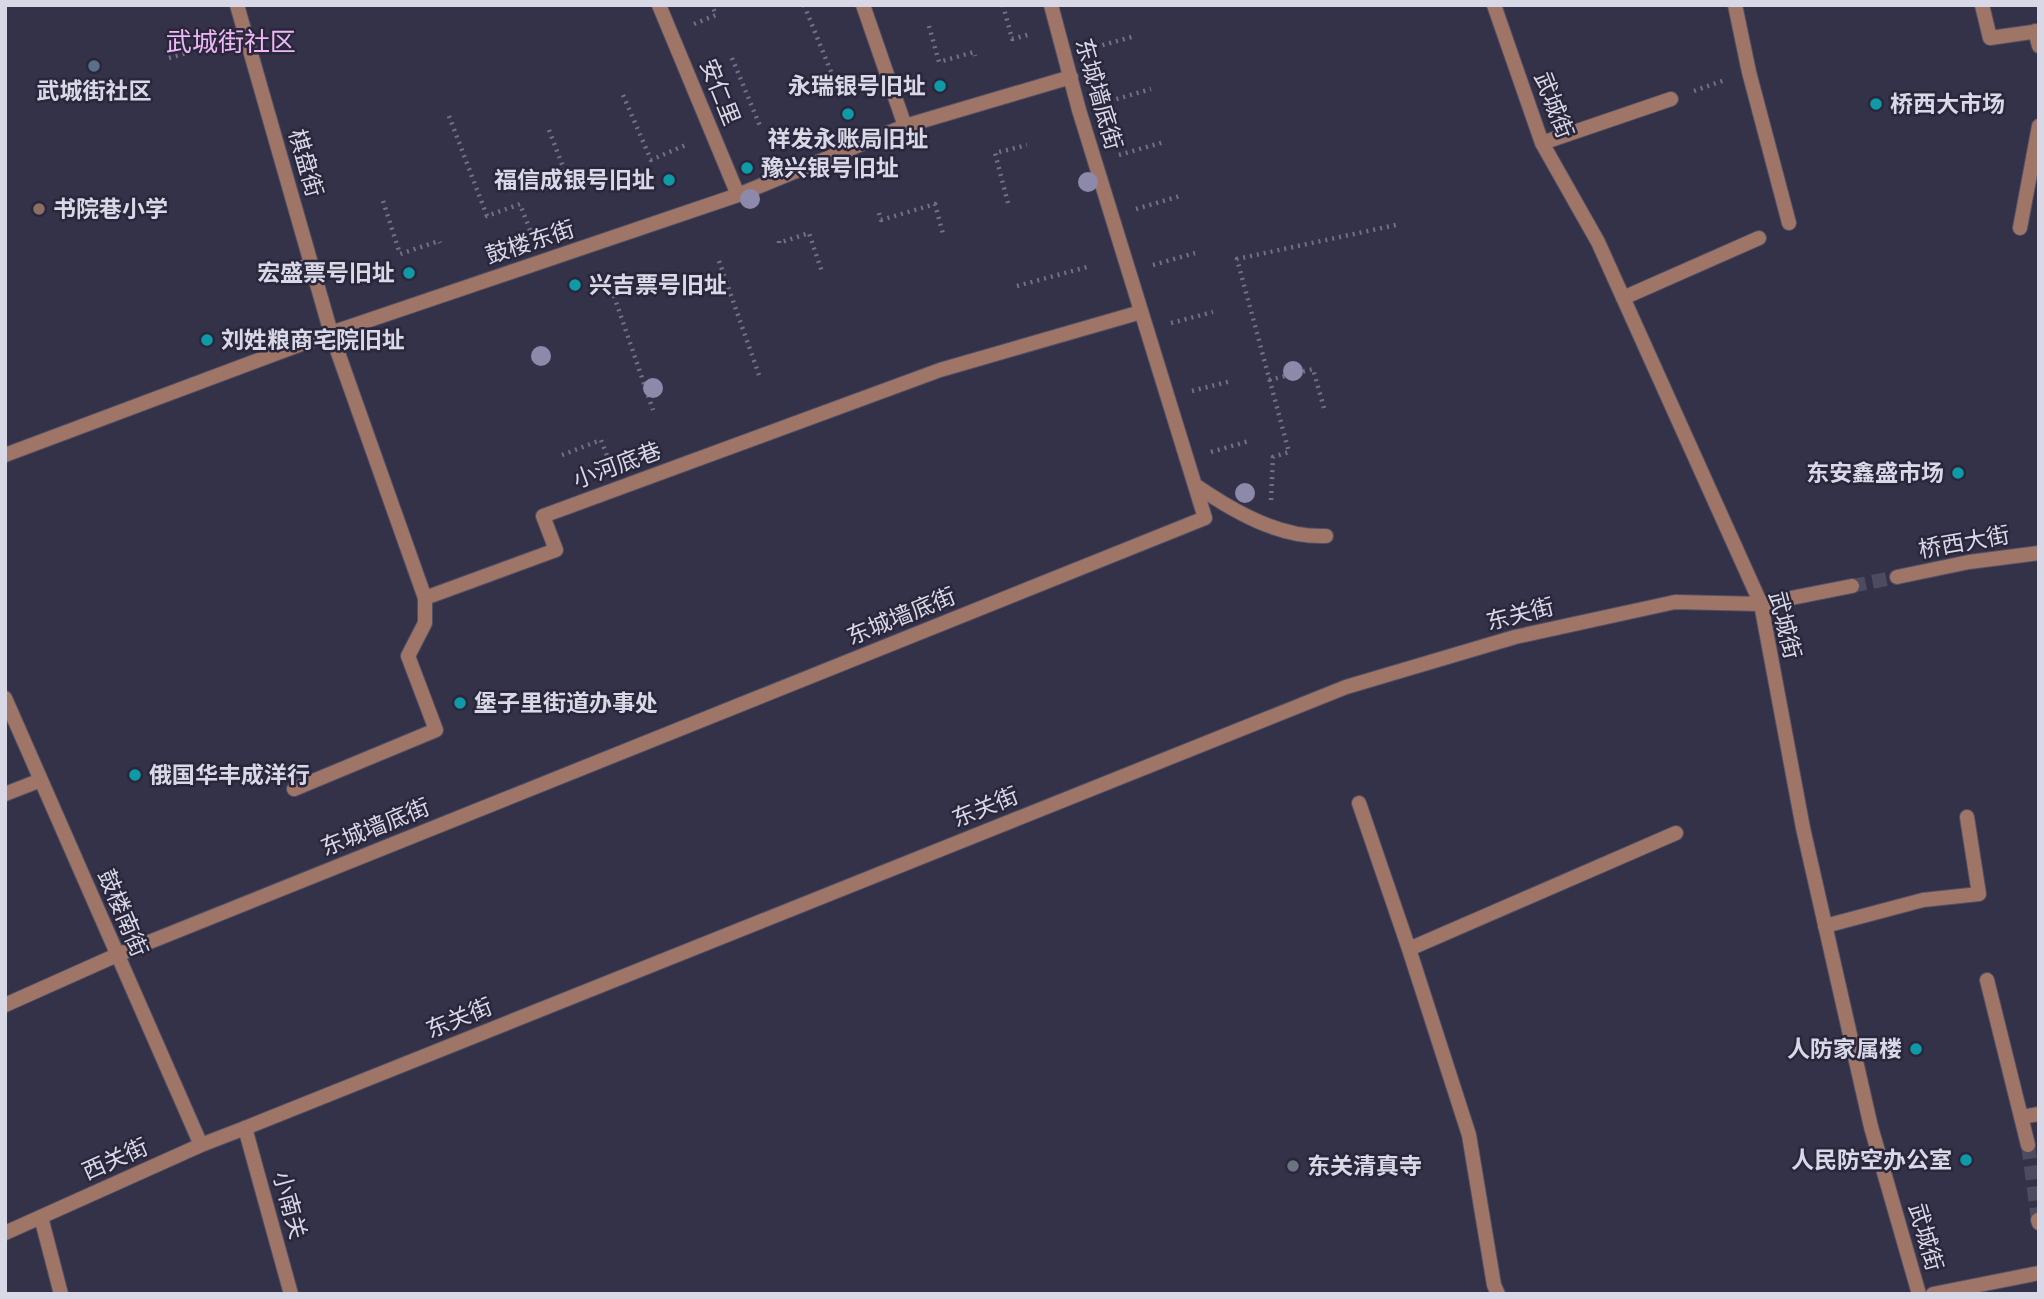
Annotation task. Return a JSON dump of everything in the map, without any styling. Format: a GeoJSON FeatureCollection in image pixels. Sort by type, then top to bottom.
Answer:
{"type":"FeatureCollection","features":[{"type":"Feature","properties":{"kind":"street","name":"棋盘街"},"geometry":{"type":"LineString","coordinates":[[237,5],[331,333]]}},
{"type":"Feature","properties":{"kind":"street","name":"安仁里"},"geometry":{"type":"LineString","coordinates":[[659,5],[738,195]]}},
{"type":"Feature","properties":{"kind":"street"},"geometry":{"type":"LineString","coordinates":[[863,5],[905,127]]}},
{"type":"Feature","properties":{"kind":"street","name":"东城墙底街"},"geometry":{"type":"LineString","coordinates":[[117,955],[1205,518],[1079,110],[1051,5]]}},
{"type":"Feature","properties":{"kind":"street","name":"武城街"},"geometry":{"type":"LineString","coordinates":[[1494,5],[1542,143],[1598,242],[1761,604],[1803,828],[1871,1127],[1919,1294]]}},
{"type":"Feature","properties":{"kind":"street"},"geometry":{"type":"LineString","coordinates":[[1735,5],[1749,72],[1790,223]]}},
{"type":"Feature","properties":{"kind":"street"},"geometry":{"type":"LineString","coordinates":[[1982,5],[1990,38],[2038,36]]}},
{"type":"Feature","properties":{"kind":"street","name":"鼓楼东街"},"geometry":{"type":"LineString","coordinates":[[5,455],[331,333],[738,195],[905,127],[1071,77]]}},
{"type":"Feature","properties":{"kind":"street"},"geometry":{"type":"LineString","coordinates":[[1542,143],[1671,99]]}},
{"type":"Feature","properties":{"kind":"street"},"geometry":{"type":"LineString","coordinates":[[2020,228],[2039,126]]}},
{"type":"Feature","properties":{"kind":"street"},"geometry":{"type":"LineString","coordinates":[[1623,298],[1759,238]]}},
{"type":"Feature","properties":{"kind":"street","name":"小河底巷"},"geometry":{"type":"LineString","coordinates":[[425,598],[556,550],[543,516],[940,370],[1141,312]]}},
{"type":"Feature","properties":{"kind":"street"},"geometry":{"type":"LineString","coordinates":[[294,789],[436,730],[408,656],[425,624],[425,598],[331,333]]}},
{"type":"Feature","properties":{"kind":"street"},"geometry":{"type":"LineString","coordinates":[[1195,485],[1238,512],[1270,526],[1293,533],[1326,536]]}},
{"type":"Feature","properties":{"kind":"street","name":"桥西大街"},"geometry":{"type":"LineString","coordinates":[[1897,577],[1969,562],[2039,552]]}},
{"type":"Feature","properties":{"kind":"street"},"geometry":{"type":"LineString","coordinates":[[1761,604],[1852,586]]}},
{"type":"Feature","properties":{"kind":"street","name":"东关街"},"geometry":{"type":"LineString","coordinates":[[245,1128],[1346,687],[1515,637],[1675,602],[1761,604]]}},
{"type":"Feature","properties":{"kind":"street","name":"鼓楼南街"},"geometry":{"type":"LineString","coordinates":[[5,698],[201,1144]]}},
{"type":"Feature","properties":{"kind":"street"},"geometry":{"type":"LineString","coordinates":[[5,794],[41,780]]}},
{"type":"Feature","properties":{"kind":"street"},"geometry":{"type":"LineString","coordinates":[[1359,803],[1469,1135],[1494,1285],[1498,1294]]}},
{"type":"Feature","properties":{"kind":"street"},"geometry":{"type":"LineString","coordinates":[[1825,926],[1923,900],[1979,894],[1967,817]]}},
{"type":"Feature","properties":{"kind":"street"},"geometry":{"type":"LineString","coordinates":[[1409,949],[1676,832]]}},
{"type":"Feature","properties":{"kind":"street"},"geometry":{"type":"LineString","coordinates":[[5,1006],[117,955]]}},
{"type":"Feature","properties":{"kind":"street"},"geometry":{"type":"LineString","coordinates":[[1987,980],[2028,1144]]}},
{"type":"Feature","properties":{"kind":"street"},"geometry":{"type":"LineString","coordinates":[[2021,1117],[2039,1114]]}},
{"type":"Feature","properties":{"kind":"street","name":"西关街"},"geometry":{"type":"LineString","coordinates":[[5,1233],[201,1144],[245,1128]]}},
{"type":"Feature","properties":{"kind":"street","name":"小南关"},"geometry":{"type":"LineString","coordinates":[[245,1128],[291,1294]]}},
{"type":"Feature","properties":{"kind":"street"},"geometry":{"type":"LineString","coordinates":[[41,1217],[61,1294]]}},
{"type":"Feature","properties":{"kind":"street"},"geometry":{"type":"LineString","coordinates":[[1933,1294],[2039,1273]]}},
{"type":"Feature","properties":{"kind":"path"},"geometry":{"type":"LineString","coordinates":[[804,5],[838,89],[862,79]]}},
{"type":"Feature","properties":{"kind":"path"},"geometry":{"type":"LineString","coordinates":[[1003,5],[1013,40],[1057,27]]}},
{"type":"Feature","properties":{"kind":"path"},"geometry":{"type":"LineString","coordinates":[[929,26],[939,62],[974,52],[975,56]]}},
{"type":"Feature","properties":{"kind":"path"},"geometry":{"type":"LineString","coordinates":[[1065,55],[1135,36]]}},
{"type":"Feature","properties":{"kind":"path"},"geometry":{"type":"LineString","coordinates":[[169,58],[220,43],[223,52]]}},
{"type":"Feature","properties":{"kind":"path"},"geometry":{"type":"LineString","coordinates":[[732,58],[760,126]]}},
{"type":"Feature","properties":{"kind":"path"},"geometry":{"type":"LineString","coordinates":[[1671,99],[1749,72]]}},
{"type":"Feature","properties":{"kind":"path"},"geometry":{"type":"LineString","coordinates":[[1079,110],[1151,89]]}},
{"type":"Feature","properties":{"kind":"path"},"geometry":{"type":"LineString","coordinates":[[623,95],[652,160],[700,139]]}},
{"type":"Feature","properties":{"kind":"path"},"geometry":{"type":"LineString","coordinates":[[449,116],[487,216],[520,204],[534,240]]}},
{"type":"Feature","properties":{"kind":"path"},"geometry":{"type":"LineString","coordinates":[[549,130],[571,188],[593,180],[594,186]]}},
{"type":"Feature","properties":{"kind":"path"},"geometry":{"type":"LineString","coordinates":[[1095,162],[1164,142]]}},
{"type":"Feature","properties":{"kind":"path"},"geometry":{"type":"LineString","coordinates":[[1008,203],[995,153],[1027,145]]}},
{"type":"Feature","properties":{"kind":"path"},"geometry":{"type":"LineString","coordinates":[[1111,216],[1180,196]]}},
{"type":"Feature","properties":{"kind":"path"},"geometry":{"type":"LineString","coordinates":[[383,201],[400,254],[439,241],[440,243]]}},
{"type":"Feature","properties":{"kind":"path"},"geometry":{"type":"LineString","coordinates":[[879,213],[881,220],[935,204],[943,234]]}},
{"type":"Feature","properties":{"kind":"path"},"geometry":{"type":"LineString","coordinates":[[1270,526],[1273,457],[1289,452],[1237,259],[1396,225]]}},
{"type":"Feature","properties":{"kind":"path"},"geometry":{"type":"LineString","coordinates":[[779,241],[809,233],[821,272]]}},
{"type":"Feature","properties":{"kind":"path"},"geometry":{"type":"LineString","coordinates":[[1129,272],[1195,253]]}},
{"type":"Feature","properties":{"kind":"path"},"geometry":{"type":"LineString","coordinates":[[719,261],[759,375]]}},
{"type":"Feature","properties":{"kind":"path"},"geometry":{"type":"LineString","coordinates":[[1017,286],[1087,267]]}},
{"type":"Feature","properties":{"kind":"path"},"geometry":{"type":"LineString","coordinates":[[614,296],[653,410]]}},
{"type":"Feature","properties":{"kind":"path"},"geometry":{"type":"LineString","coordinates":[[1147,330],[1213,312]]}},
{"type":"Feature","properties":{"kind":"path"},"geometry":{"type":"LineString","coordinates":[[1269,380],[1313,369],[1324,408]]}},
{"type":"Feature","properties":{"kind":"path"},"geometry":{"type":"LineString","coordinates":[[1168,398],[1231,381]]}},
{"type":"Feature","properties":{"kind":"path"},"geometry":{"type":"LineString","coordinates":[[562,455],[601,440],[620,489]]}},
{"type":"Feature","properties":{"kind":"path"},"geometry":{"type":"LineString","coordinates":[[1187,458],[1249,441]]}},
{"type":"Feature","properties":{"kind":"tunnel"},"geometry":{"type":"LineString","coordinates":[[1852,586],[1897,577]]}},
{"type":"Feature","properties":{"kind":"tunnel"},"geometry":{"type":"LineString","coordinates":[[2028,1145],[2038,1220]]}},
{"type":"Feature","properties":{"kind":"place","name":"武城街社区"},"geometry":{"type":"Point","coordinates":[94,66]}},
{"type":"Feature","properties":{"kind":"place","name":"永瑞银号旧址"},"geometry":{"type":"Point","coordinates":[940,86]}},
{"type":"Feature","properties":{"kind":"place","name":"桥西大市场"},"geometry":{"type":"Point","coordinates":[1876,104]}},
{"type":"Feature","properties":{"kind":"place","name":"祥发永账局旧址"},"geometry":{"type":"Point","coordinates":[848,114]}},
{"type":"Feature","properties":{"kind":"place","name":"豫兴银号旧址"},"geometry":{"type":"Point","coordinates":[747,168]}},
{"type":"Feature","properties":{"kind":"place","name":"福信成银号旧址"},"geometry":{"type":"Point","coordinates":[669,180]}},
{"type":"Feature","properties":{"kind":"place","name":"书院巷小学"},"geometry":{"type":"Point","coordinates":[39,209]}},
{"type":"Feature","properties":{"kind":"place","name":"宏盛票号旧址"},"geometry":{"type":"Point","coordinates":[409,273]}},
{"type":"Feature","properties":{"kind":"place","name":"兴吉票号旧址"},"geometry":{"type":"Point","coordinates":[575,285]}},
{"type":"Feature","properties":{"kind":"place","name":"刘姓粮商宅院旧址"},"geometry":{"type":"Point","coordinates":[207,340]}},
{"type":"Feature","properties":{"kind":"place","name":"东安鑫盛市场"},"geometry":{"type":"Point","coordinates":[1958,473]}},
{"type":"Feature","properties":{"kind":"place","name":"堡子里街道办事处"},"geometry":{"type":"Point","coordinates":[460,703]}},
{"type":"Feature","properties":{"kind":"place","name":"俄国华丰成洋行"},"geometry":{"type":"Point","coordinates":[135,775]}},
{"type":"Feature","properties":{"kind":"place","name":"人防家属楼"},"geometry":{"type":"Point","coordinates":[1916,1049]}},
{"type":"Feature","properties":{"kind":"place","name":"人民防空办公室"},"geometry":{"type":"Point","coordinates":[1966,1160]}},
{"type":"Feature","properties":{"kind":"place","name":"东关清真寺"},"geometry":{"type":"Point","coordinates":[1293,1166]}},
{"type":"Feature","properties":{"kind":"district","name":"武城街社区"},"geometry":{"type":"Point","coordinates":[231,42]}}]}
